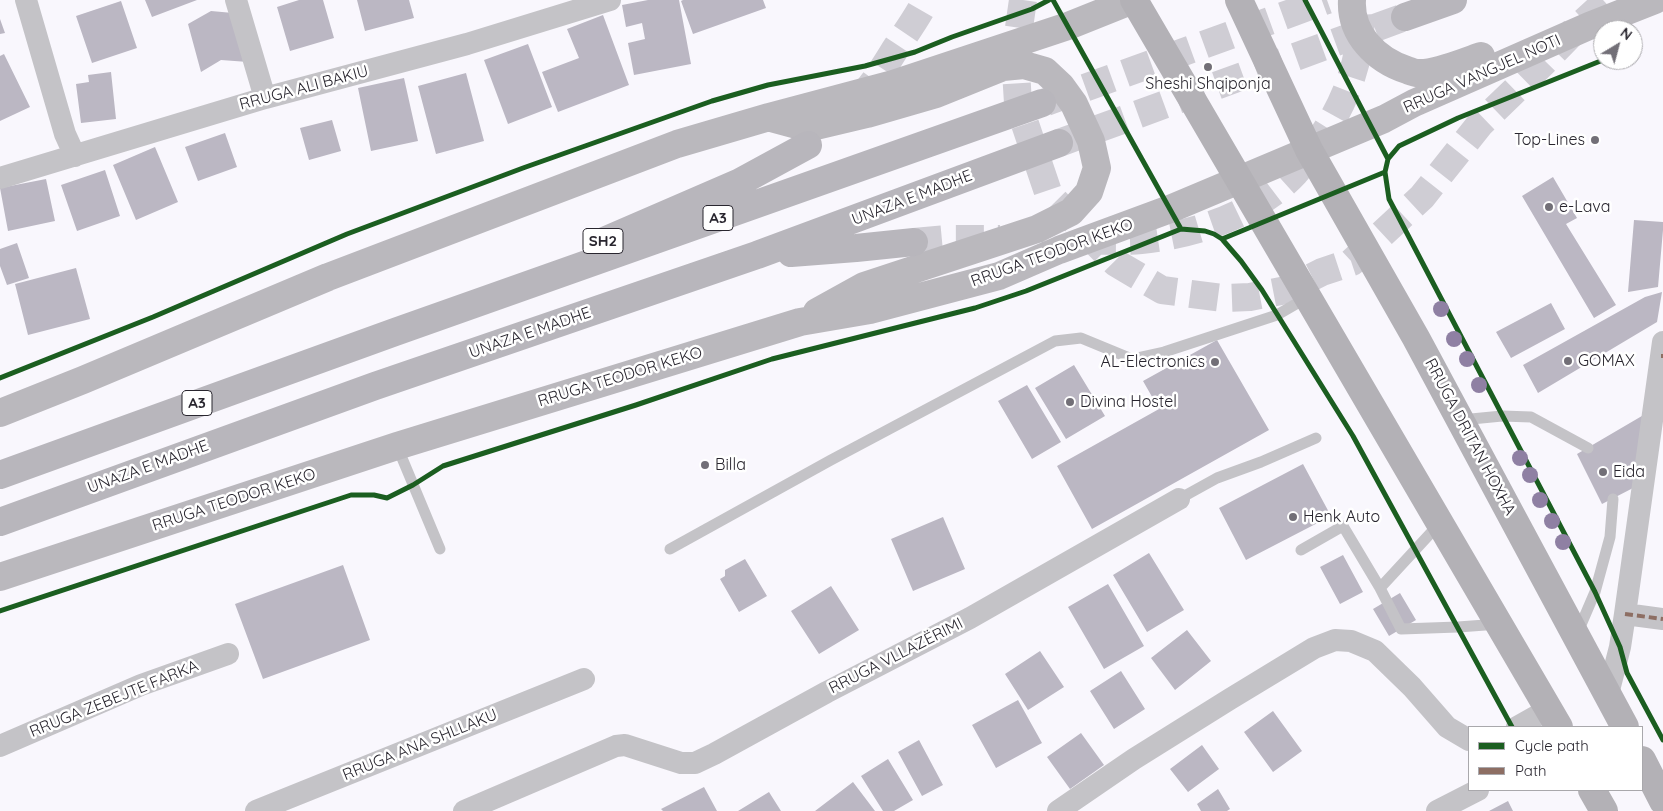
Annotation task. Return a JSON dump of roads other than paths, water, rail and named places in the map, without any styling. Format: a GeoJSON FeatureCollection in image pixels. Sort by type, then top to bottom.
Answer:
{"type":"FeatureCollection","features":[{"type":"Feature","properties":{"kind":"highway"},"geometry":{"type":"LineString","coordinates":[[1405,17],[1453,0]]}},
{"type":"Feature","properties":{"kind":"highway","name":"A3"},"geometry":{"type":"LineString","coordinates":[[0,475],[395,332],[1042,104]]}},
{"type":"Feature","properties":{"kind":"highway","name":"UNAZA E MADHE"},"geometry":{"type":"LineString","coordinates":[[0,522],[375,386],[757,256],[1060,143]]}},
{"type":"Feature","properties":{"kind":"highway","name":"SH2"},"geometry":{"type":"LineString","coordinates":[[395,332],[740,182],[808,146]]}},
{"type":"Feature","properties":{"kind":"highway"},"geometry":{"type":"LineString","coordinates":[[757,256],[914,242]]}},
{"type":"Feature","properties":{"kind":"main road"},"geometry":{"type":"LineString","coordinates":[[0,413],[328,277],[677,144],[893,84],[1068,26],[1134,0],[1554,718]]}},
{"type":"Feature","properties":{"kind":"main road","name":"RRUGA DRITAN HOXHA"},"geometry":{"type":"LineString","coordinates":[[1239,0],[1309,150],[1461,420],[1624,726]]}},
{"type":"Feature","properties":{"kind":"main road"},"geometry":{"type":"LineString","coordinates":[[1352,0],[1351,10],[1358,32],[1372,50],[1392,66],[1417,73],[1447,68],[1622,13]]}},
{"type":"Feature","properties":{"kind":"main road","name":"RRUGA VANGJEL NOTI"},"geometry":{"type":"LineString","coordinates":[[1239,180],[1384,119],[1414,103],[1545,45],[1655,0]]}},
{"type":"Feature","properties":{"kind":"main road"},"geometry":{"type":"LineString","coordinates":[[769,117],[808,128],[867,114],[936,94],[1003,67],[1024,65],[1045,71],[1061,86],[1074,104],[1091,141],[1097,168],[1090,192],[1071,212],[1037,229],[864,286],[800,322]]}},
{"type":"Feature","properties":{"kind":"main road","name":"RRUGA TEODOR KEKO"},"geometry":{"type":"LineString","coordinates":[[0,577],[397,446],[800,322],[870,310],[999,276],[1239,180]]}},
{"type":"Feature","properties":{"kind":"main road"},"geometry":{"type":"LineString","coordinates":[[1643,762],[1663,801]]}},
{"type":"Feature","properties":{"kind":"main road"},"geometry":{"type":"LineString","coordinates":[[1593,791],[1604,811]]}},
{"type":"Feature","properties":{"kind":"street"},"geometry":{"type":"LineString","coordinates":[[26,0],[65,134],[76,156]]}},
{"type":"Feature","properties":{"kind":"street"},"geometry":{"type":"LineString","coordinates":[[236,0],[265,98]]}},
{"type":"Feature","properties":{"kind":"street","name":"RRUGA ALI BAKIU"},"geometry":{"type":"LineString","coordinates":[[0,178],[265,98],[467,44],[610,0]]}},
{"type":"Feature","properties":{"kind":"street"},"geometry":{"type":"LineString","coordinates":[[1608,694],[1620,647],[1662,351]]}},
{"type":"Feature","properties":{"kind":"street","name":"RRUGA VLLAZËRIMI"},"geometry":{"type":"LineString","coordinates":[[464,811],[616,746],[625,745],[681,762],[695,763],[970,618],[1179,499]]}},
{"type":"Feature","properties":{"kind":"street"},"geometry":{"type":"LineString","coordinates":[[1625,614],[1663,620]]}},
{"type":"Feature","properties":{"kind":"street"},"geometry":{"type":"LineString","coordinates":[[1058,811],[1134,759],[1230,699],[1314,648],[1335,640],[1351,641],[1375,651],[1412,687],[1447,727],[1468,739]]}},
{"type":"Feature","properties":{"kind":"street","name":"RRUGA ZEBEJTE FARKA"},"geometry":{"type":"LineString","coordinates":[[0,746],[141,686],[228,654]]}},
{"type":"Feature","properties":{"kind":"street","name":"RRUGA ANA SHLLAKU"},"geometry":{"type":"LineString","coordinates":[[256,811],[584,680]]}},
{"type":"Feature","properties":{"kind":"street"},"geometry":{"type":"LineString","coordinates":[[1521,726],[1554,718]]}},
{"type":"Feature","properties":{"kind":"street"},"geometry":{"type":"LineString","coordinates":[[1437,811],[1476,791]]}},
{"type":"Feature","properties":{"kind":"lane"},"geometry":{"type":"LineString","coordinates":[[670,549],[832,460],[1056,341],[1082,338],[1132,359],[1164,352],[1277,315],[1308,298]]}},
{"type":"Feature","properties":{"kind":"lane"},"geometry":{"type":"LineString","coordinates":[[1461,420],[1502,416],[1531,418],[1588,448]]}},
{"type":"Feature","properties":{"kind":"lane","name":"RRUGA VLLAZËRIMI"},"geometry":{"type":"LineString","coordinates":[[1179,499],[1218,478],[1316,438]]}},
{"type":"Feature","properties":{"kind":"lane"},"geometry":{"type":"LineString","coordinates":[[397,446],[440,549]]}},
{"type":"Feature","properties":{"kind":"lane"},"geometry":{"type":"LineString","coordinates":[[1576,635],[1595,592],[1608,546],[1613,499]]}},
{"type":"Feature","properties":{"kind":"lane"},"geometry":{"type":"LineString","coordinates":[[1380,588],[1440,523]]}},
{"type":"Feature","properties":{"kind":"lane"},"geometry":{"type":"LineString","coordinates":[[1301,550],[1343,526],[1380,588],[1401,629],[1499,624]]}},
{"type":"Feature","properties":{"kind":"tunnel"},"geometry":{"type":"LineString","coordinates":[[857,102],[881,71],[926,0]]}},
{"type":"Feature","properties":{"kind":"tunnel"},"geometry":{"type":"LineString","coordinates":[[1023,0],[1015,55],[1018,103],[1049,195],[1116,263],[1162,290],[1222,298],[1250,297],[1286,290],[1322,272],[1352,262],[1422,197],[1480,124],[1608,0]]}},
{"type":"Feature","properties":{"kind":"tunnel"},"geometry":{"type":"LineString","coordinates":[[1046,102],[1327,0]]}},
{"type":"Feature","properties":{"kind":"tunnel"},"geometry":{"type":"LineString","coordinates":[[1088,241],[1141,240],[1182,233],[1224,220],[1244,211],[1280,187],[1295,173],[1312,151],[1342,101],[1348,88],[1356,59],[1359,44],[1360,15]]}},
{"type":"Feature","properties":{"kind":"tunnel"},"geometry":{"type":"LineString","coordinates":[[1059,143],[1405,17]]}},
{"type":"Feature","properties":{"kind":"tunnel"},"geometry":{"type":"LineString","coordinates":[[914,242],[946,239],[1000,239]]}},
{"type":"Feature","properties":{"kind":"place","name":"Sheshi Shqiponja"},"geometry":{"type":"Point","coordinates":[1208,67]}},
{"type":"Feature","properties":{"kind":"place","name":"Top-Lines"},"geometry":{"type":"Point","coordinates":[1595,140]}},
{"type":"Feature","properties":{"kind":"place","name":"e-Lava"},"geometry":{"type":"Point","coordinates":[1549,207]}},
{"type":"Feature","properties":{"kind":"place","name":"GOMAX"},"geometry":{"type":"Point","coordinates":[1568,361]}},
{"type":"Feature","properties":{"kind":"place","name":"AL-Electronics"},"geometry":{"type":"Point","coordinates":[1215,362]}},
{"type":"Feature","properties":{"kind":"place","name":"Divina Hostel"},"geometry":{"type":"Point","coordinates":[1070,402]}},
{"type":"Feature","properties":{"kind":"place","name":"Billa"},"geometry":{"type":"Point","coordinates":[705,465]}},
{"type":"Feature","properties":{"kind":"place","name":"Eida"},"geometry":{"type":"Point","coordinates":[1603,472]}},
{"type":"Feature","properties":{"kind":"place","name":"Henk Auto"},"geometry":{"type":"Point","coordinates":[1293,517]}}]}
